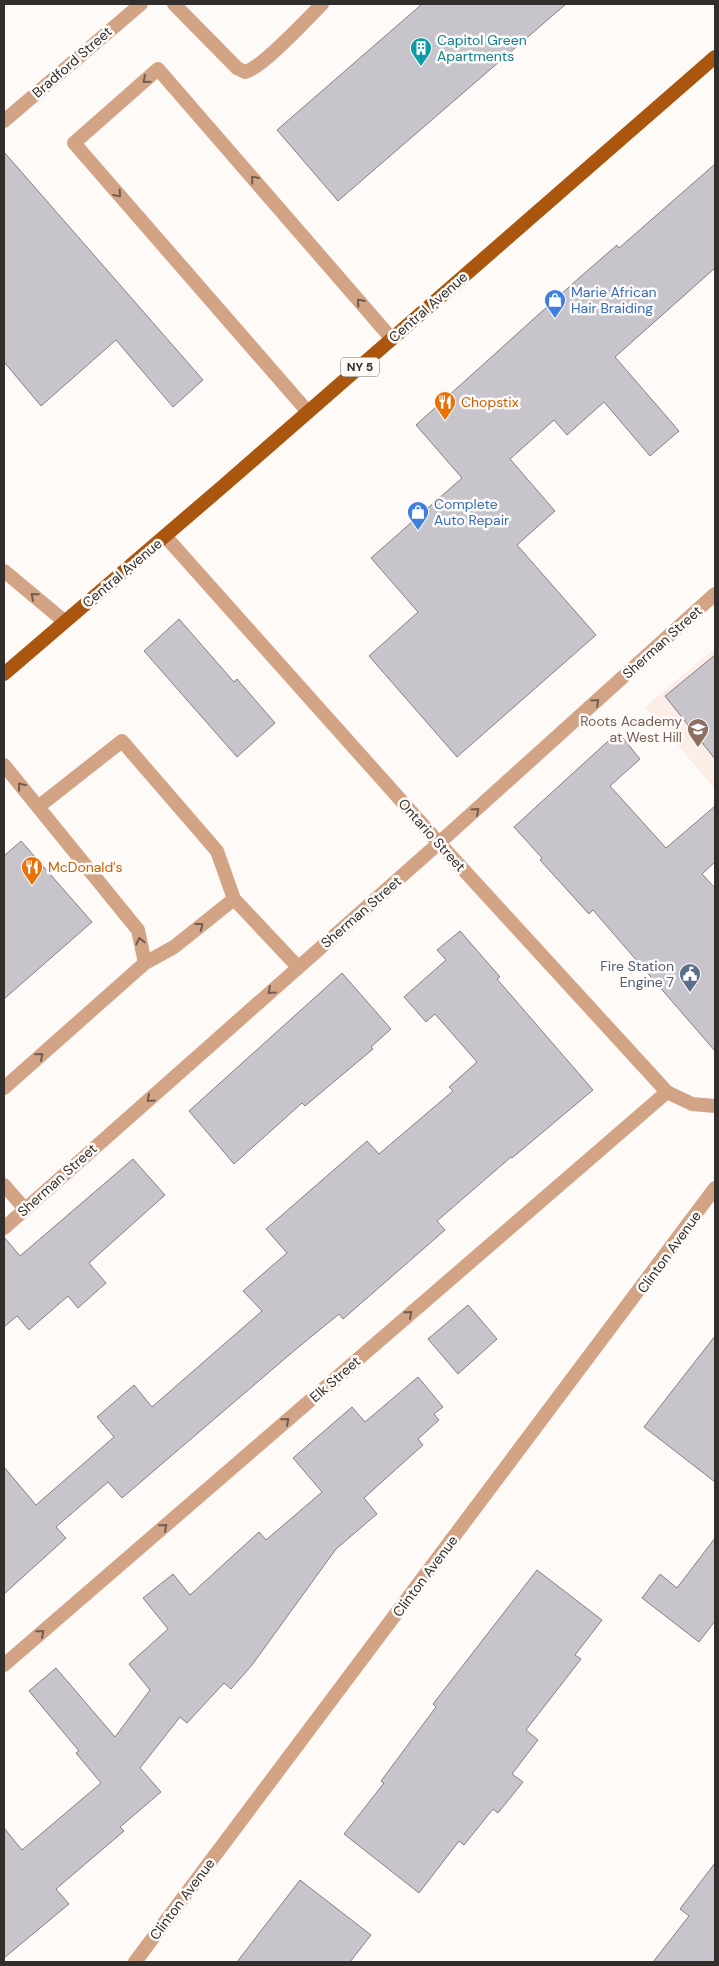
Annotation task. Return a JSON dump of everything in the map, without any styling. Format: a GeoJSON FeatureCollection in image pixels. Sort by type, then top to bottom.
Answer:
{"type":"FeatureCollection","features":[{"type":"Feature","properties":{"kind":"main road","name":"Central Avenue"},"geometry":{"type":"LineString","coordinates":[[4,674],[715,57]]}},
{"type":"Feature","properties":{"kind":"street","name":"Bradford Street"},"geometry":{"type":"LineString","coordinates":[[4,121],[140,4]]}},
{"type":"Feature","properties":{"kind":"street"},"geometry":{"type":"LineString","coordinates":[[174,4],[237,68],[245,72],[254,68],[289,38],[322,4]]}},
{"type":"Feature","properties":{"kind":"street"},"geometry":{"type":"LineString","coordinates":[[308,412],[74,143],[158,69],[392,339]]}},
{"type":"Feature","properties":{"kind":"street","name":"Ontario Street"},"geometry":{"type":"LineString","coordinates":[[165,536],[439,843],[667,1092],[692,1104],[715,1106]]}},
{"type":"Feature","properties":{"kind":"street"},"geometry":{"type":"LineString","coordinates":[[4,570],[64,621]]}},
{"type":"Feature","properties":{"kind":"street","name":"Sherman Street"},"geometry":{"type":"LineString","coordinates":[[4,1228],[439,843],[715,594]]}},
{"type":"Feature","properties":{"kind":"street"},"geometry":{"type":"LineString","coordinates":[[38,807],[122,741],[217,851],[234,899],[298,967]]}},
{"type":"Feature","properties":{"kind":"street"},"geometry":{"type":"LineString","coordinates":[[4,765],[138,930],[145,964]]}},
{"type":"Feature","properties":{"kind":"street"},"geometry":{"type":"LineString","coordinates":[[4,1088],[145,964],[174,946],[234,899]]}},
{"type":"Feature","properties":{"kind":"street","name":"Elk Street"},"geometry":{"type":"LineString","coordinates":[[4,1665],[667,1092]]}},
{"type":"Feature","properties":{"kind":"street"},"geometry":{"type":"LineString","coordinates":[[4,1185],[25,1208]]}},
{"type":"Feature","properties":{"kind":"street","name":"Clinton Avenue"},"geometry":{"type":"LineString","coordinates":[[134,1962],[651,1277],[715,1188]]}},
{"type":"Feature","properties":{"kind":"shaded area","name":"Roots Academy at West Hill"},"geometry":{"type":"Polygon","coordinates":[[[715,648],[715,789],[645,707],[715,648]]]}},
{"type":"Feature","properties":{"kind":"building","name":"Capitol Green Apartments"},"geometry":{"type":"Polygon","coordinates":[[[422,4],[566,4],[338,201],[277,130],[422,4]]]}},
{"type":"Feature","properties":{"kind":"building"},"geometry":{"type":"Polygon","coordinates":[[[4,152],[203,380],[173,407],[116,340],[41,406],[4,362],[4,152]]]}},
{"type":"Feature","properties":{"kind":"building"},"geometry":{"type":"Polygon","coordinates":[[[715,164],[715,268],[615,357],[679,431],[650,456],[604,402],[567,435],[554,420],[510,459],[555,511],[517,545],[596,635],[457,757],[369,656],[418,612],[371,558],[462,478],[416,425],[579,278],[617,245],[619,248],[715,164]]]}},
{"type":"Feature","properties":{"kind":"building"},"geometry":{"type":"Polygon","coordinates":[[[179,619],[234,682],[237,679],[275,723],[237,757],[144,651],[179,619]]]}},
{"type":"Feature","properties":{"kind":"building","name":"Roots Academy at West Hill"},"geometry":{"type":"Polygon","coordinates":[[[715,655],[715,759],[665,696],[715,655]]]}},
{"type":"Feature","properties":{"kind":"building"},"geometry":{"type":"Polygon","coordinates":[[[618,732],[640,759],[610,786],[666,848],[715,806],[715,862],[702,874],[715,888],[715,1051],[593,910],[589,914],[540,860],[542,858],[514,827],[618,732]]]}},
{"type":"Feature","properties":{"kind":"building","name":"McDonald's"},"geometry":{"type":"Polygon","coordinates":[[[21,841],[92,922],[4,999],[4,856],[21,841]]]}},
{"type":"Feature","properties":{"kind":"building"},"geometry":{"type":"Polygon","coordinates":[[[460,931],[500,977],[497,979],[593,1090],[437,1221],[445,1230],[343,1319],[339,1314],[122,1498],[108,1482],[56,1527],[66,1538],[4,1594],[4,1467],[36,1505],[114,1437],[97,1417],[134,1385],[152,1407],[262,1311],[243,1291],[287,1253],[266,1229],[367,1141],[379,1154],[453,1091],[449,1087],[477,1062],[435,1014],[426,1022],[404,997],[446,960],[437,950],[460,931]]]}},
{"type":"Feature","properties":{"kind":"building"},"geometry":{"type":"Polygon","coordinates":[[[342,973],[391,1029],[371,1047],[373,1049],[305,1106],[302,1103],[234,1164],[189,1111],[342,973]]]}},
{"type":"Feature","properties":{"kind":"building"},"geometry":{"type":"Polygon","coordinates":[[[133,1159],[165,1195],[89,1263],[106,1283],[78,1308],[68,1296],[29,1330],[17,1316],[4,1327],[4,1237],[20,1256],[133,1159]]]}},
{"type":"Feature","properties":{"kind":"building"},"geometry":{"type":"Polygon","coordinates":[[[468,1305],[497,1339],[458,1374],[428,1339],[468,1305]]]}},
{"type":"Feature","properties":{"kind":"building"},"geometry":{"type":"Polygon","coordinates":[[[715,1336],[715,1482],[644,1427],[715,1336]]]}},
{"type":"Feature","properties":{"kind":"building"},"geometry":{"type":"Polygon","coordinates":[[[418,1377],[443,1407],[434,1414],[439,1420],[418,1439],[423,1445],[364,1498],[377,1514],[336,1549],[252,1665],[231,1689],[224,1683],[187,1723],[180,1717],[140,1768],[161,1792],[120,1827],[124,1831],[56,1889],[69,1904],[4,1958],[4,1828],[22,1850],[101,1783],[76,1753],[79,1751],[29,1691],[56,1668],[115,1737],[150,1690],[129,1664],[168,1629],[143,1598],[173,1574],[190,1595],[259,1532],[266,1540],[322,1492],[293,1458],[352,1407],[365,1422],[418,1377]]]}},
{"type":"Feature","properties":{"kind":"building"},"geometry":{"type":"Polygon","coordinates":[[[715,1538],[715,1621],[699,1642],[642,1598],[660,1574],[677,1588],[715,1538]]]}},
{"type":"Feature","properties":{"kind":"building"},"geometry":{"type":"Polygon","coordinates":[[[537,1570],[602,1620],[575,1655],[581,1659],[526,1730],[538,1740],[512,1774],[523,1782],[498,1813],[493,1809],[464,1845],[459,1841],[419,1893],[344,1834],[384,1783],[381,1781],[436,1707],[433,1704],[537,1570]]]}},
{"type":"Feature","properties":{"kind":"building"},"geometry":{"type":"Polygon","coordinates":[[[715,1863],[715,1962],[653,1962],[689,1916],[680,1909],[715,1863]]]}},
{"type":"Feature","properties":{"kind":"building"},"geometry":{"type":"Polygon","coordinates":[[[300,1880],[371,1935],[350,1962],[237,1962],[300,1880]]]}},
{"type":"Feature","properties":{"kind":"place","name":"Capitol Green Apartments"},"geometry":{"type":"Point","coordinates":[421,67]}},
{"type":"Feature","properties":{"kind":"place","name":"Marie African Hair Braiding"},"geometry":{"type":"Point","coordinates":[555,319]}},
{"type":"Feature","properties":{"kind":"place","name":"Chopstix"},"geometry":{"type":"Point","coordinates":[445,421]}},
{"type":"Feature","properties":{"kind":"place","name":"Complete Auto Repair"},"geometry":{"type":"Point","coordinates":[418,531]}},
{"type":"Feature","properties":{"kind":"place","name":"Roots Academy at West Hill"},"geometry":{"type":"Point","coordinates":[698,748]}},
{"type":"Feature","properties":{"kind":"place","name":"McDonald's"},"geometry":{"type":"Point","coordinates":[32,886]}},
{"type":"Feature","properties":{"kind":"place","name":"Fire Station Engine 7"},"geometry":{"type":"Point","coordinates":[690,993]}}]}
